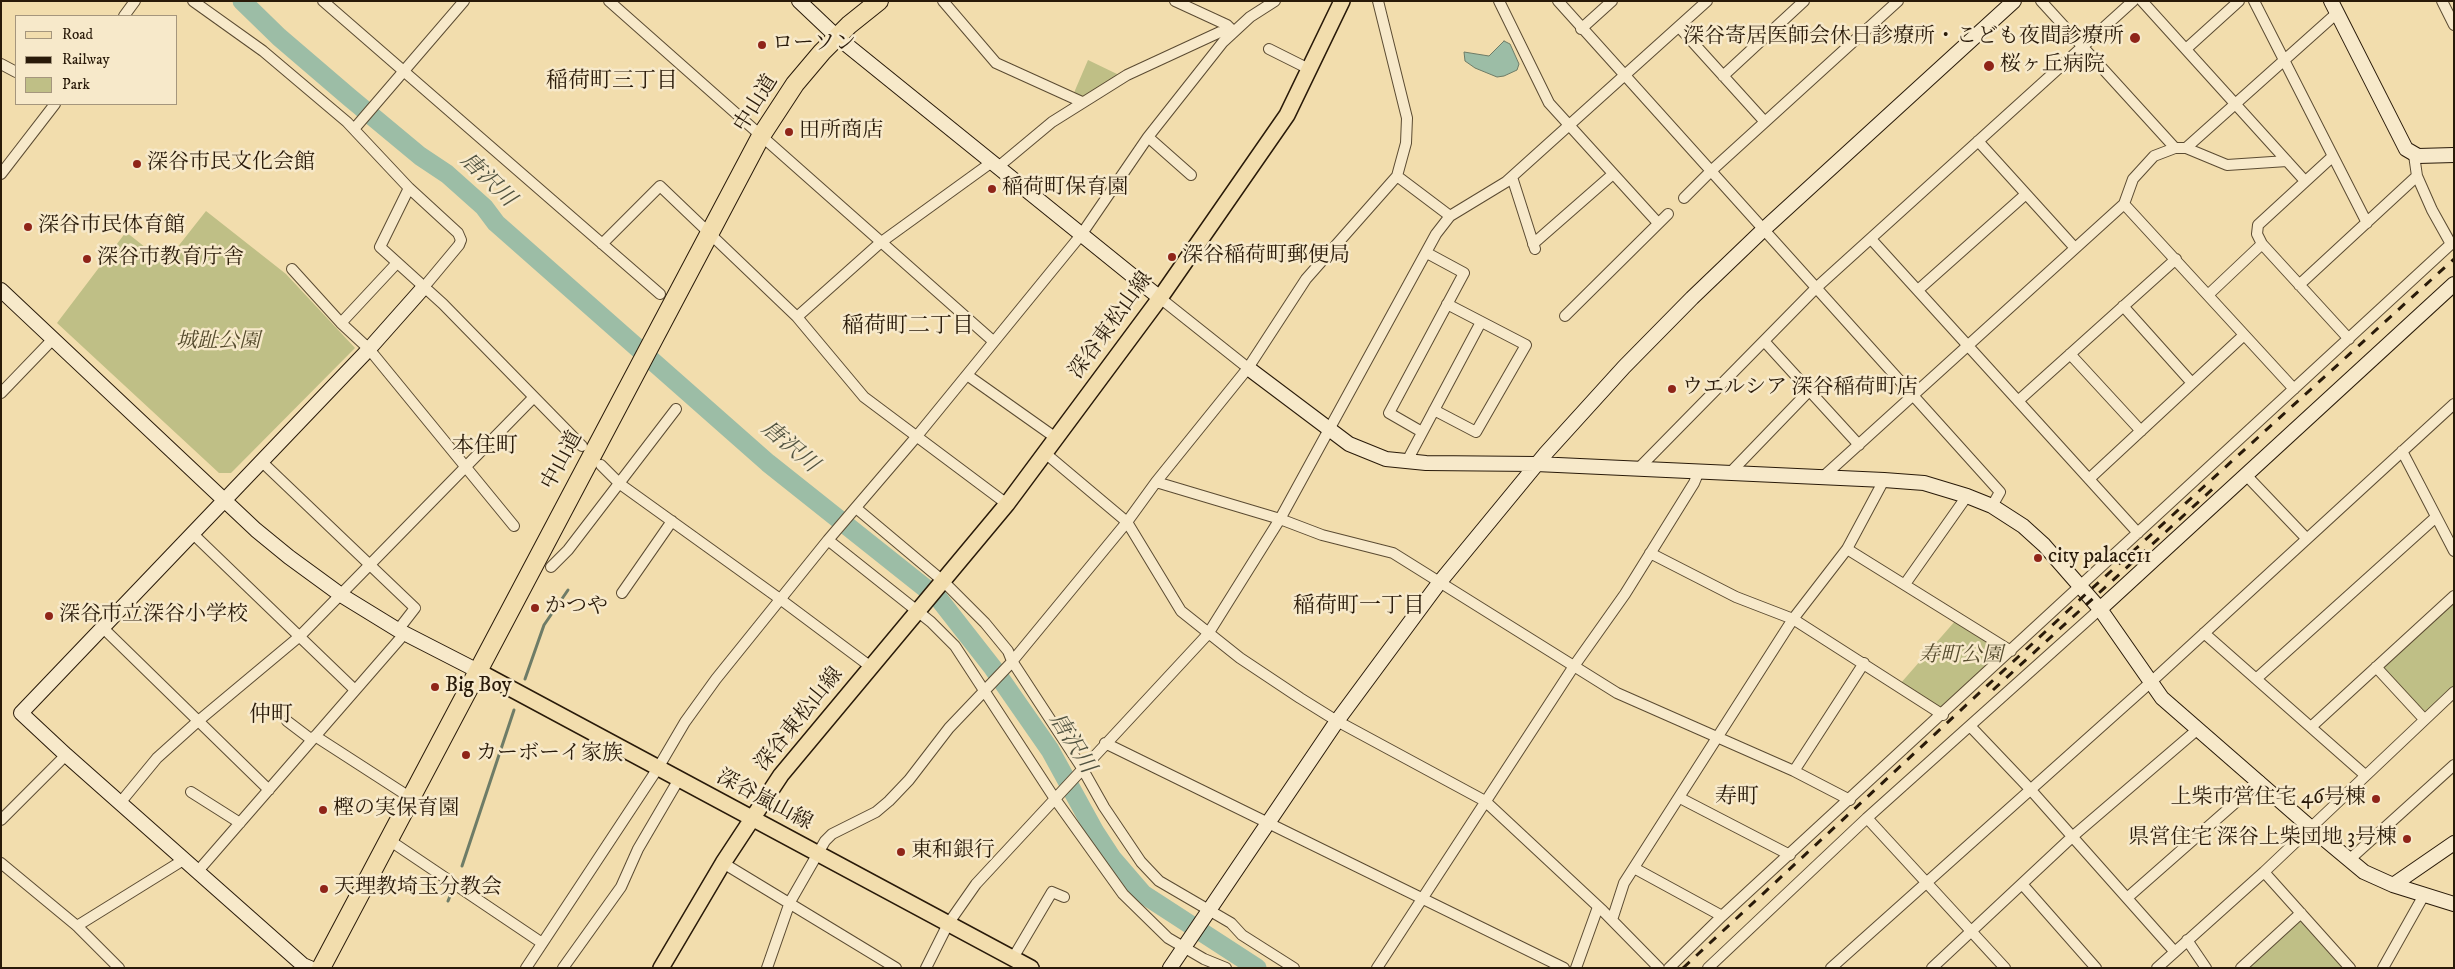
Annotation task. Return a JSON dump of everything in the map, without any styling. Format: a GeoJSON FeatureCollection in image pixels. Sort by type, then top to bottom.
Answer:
{"type":"FeatureCollection","features":[{"type":"Feature","properties":{"kind":"highway","name":"中山道"},"geometry":{"type":"LineString","coordinates":[[322,968],[761,136],[795,84],[836,37],[879,1]]}},
{"type":"Feature","properties":{"kind":"main road","name":"深谷東松山線"},"geometry":{"type":"LineString","coordinates":[[661,968],[723,863],[792,761],[1007,504],[1160,298],[1287,115],[1342,1]]}},
{"type":"Feature","properties":{"kind":"main road","name":"深谷嵐山線"},"geometry":{"type":"LineString","coordinates":[[478,671],[1031,968]]}},
{"type":"Feature","properties":{"kind":"street"},"geometry":{"type":"LineString","coordinates":[[125,15],[135,1]]}},
{"type":"Feature","properties":{"kind":"street"},"geometry":{"type":"LineString","coordinates":[[193,1],[263,51],[355,128],[409,188],[458,234],[461,240],[459,245],[424,287],[369,349],[21,713],[303,965],[310,968]]}},
{"type":"Feature","properties":{"kind":"street"},"geometry":{"type":"LineString","coordinates":[[323,1],[660,294]]}},
{"type":"Feature","properties":{"kind":"street"},"geometry":{"type":"LineString","coordinates":[[355,128],[464,1]]}},
{"type":"Feature","properties":{"kind":"street"},"geometry":{"type":"LineString","coordinates":[[609,1],[880,243],[993,341]]}},
{"type":"Feature","properties":{"kind":"street"},"geometry":{"type":"LineString","coordinates":[[799,1],[836,37],[1160,298],[1328,430],[1367,453],[1407,461],[1536,464],[1729,474],[1824,476],[1924,483],[1992,506],[2023,526],[2044,545],[2100,609],[2162,698],[2260,781],[2310,827],[2364,872],[2393,885],[2454,904]]}},
{"type":"Feature","properties":{"kind":"street"},"geometry":{"type":"LineString","coordinates":[[944,1],[996,64],[1082,102]]}},
{"type":"Feature","properties":{"kind":"street"},"geometry":{"type":"LineString","coordinates":[[1174,1],[1228,25],[1233,31]]}},
{"type":"Feature","properties":{"kind":"street"},"geometry":{"type":"LineString","coordinates":[[526,968],[658,768],[685,722],[716,679],[829,538],[918,436],[993,341],[1081,235],[1148,137],[1233,31],[1276,1]]}},
{"type":"Feature","properties":{"kind":"street"},"geometry":{"type":"LineString","coordinates":[[767,968],[790,902],[818,853],[832,834],[876,812],[889,801],[909,780],[949,728],[1011,662],[1127,522],[1156,482],[1248,368],[1306,279],[1397,176],[1406,144],[1407,118],[1378,1]]}},
{"type":"Feature","properties":{"kind":"street"},"geometry":{"type":"LineString","coordinates":[[1499,1],[1549,103],[1658,223]]}},
{"type":"Feature","properties":{"kind":"street"},"geometry":{"type":"LineString","coordinates":[[1558,1],[1581,29],[2000,492],[1992,506]]}},
{"type":"Feature","properties":{"kind":"street"},"geometry":{"type":"LineString","coordinates":[[1581,29],[1612,1]]}},
{"type":"Feature","properties":{"kind":"street"},"geometry":{"type":"LineString","coordinates":[[926,968],[948,924],[976,884],[1208,634],[1280,519],[1427,254],[1436,234],[1450,216],[1512,177],[1707,1]]}},
{"type":"Feature","properties":{"kind":"street"},"geometry":{"type":"LineString","coordinates":[[1723,76],[1804,1]]}},
{"type":"Feature","properties":{"kind":"street"},"geometry":{"type":"LineString","coordinates":[[1684,198],[1711,171],[1898,1]]}},
{"type":"Feature","properties":{"kind":"street"},"geometry":{"type":"LineString","coordinates":[[1170,968],[1337,721],[1439,583],[1536,464],[1631,360],[1763,230],[2014,1]]}},
{"type":"Feature","properties":{"kind":"street"},"geometry":{"type":"LineString","coordinates":[[2041,1],[2174,148]]}},
{"type":"Feature","properties":{"kind":"street"},"geometry":{"type":"LineString","coordinates":[[1638,469],[1816,288],[2133,1]]}},
{"type":"Feature","properties":{"kind":"street"},"geometry":{"type":"LineString","coordinates":[[2142,1],[2306,181]]}},
{"type":"Feature","properties":{"kind":"street"},"geometry":{"type":"LineString","coordinates":[[2186,49],[2239,1]]}},
{"type":"Feature","properties":{"kind":"street"},"geometry":{"type":"LineString","coordinates":[[2254,1],[2367,223]]}},
{"type":"Feature","properties":{"kind":"street"},"geometry":{"type":"LineString","coordinates":[[2442,1],[2454,25]]}},
{"type":"Feature","properties":{"kind":"street"},"geometry":{"type":"LineString","coordinates":[[1669,968],[1722,916],[1943,715],[2451,244],[2432,210],[2417,176],[2414,155],[2402,143],[2333,4],[2284,59],[2186,148]]}},
{"type":"Feature","properties":{"kind":"street"},"geometry":{"type":"LineString","coordinates":[[1679,27],[1765,122]]}},
{"type":"Feature","properties":{"kind":"street"},"geometry":{"type":"LineString","coordinates":[[797,317],[880,243],[995,165],[1044,127],[1082,102],[1126,75],[1220,32],[1233,31]]}},
{"type":"Feature","properties":{"kind":"street"},"geometry":{"type":"LineString","coordinates":[[1269,48],[1309,69]]}},
{"type":"Feature","properties":{"kind":"street"},"geometry":{"type":"LineString","coordinates":[[1,64],[15,71]]}},
{"type":"Feature","properties":{"kind":"street"},"geometry":{"type":"LineString","coordinates":[[1,174],[54,105]]}},
{"type":"Feature","properties":{"kind":"street"},"geometry":{"type":"LineString","coordinates":[[1148,137],[1191,174]]}},
{"type":"Feature","properties":{"kind":"street"},"geometry":{"type":"LineString","coordinates":[[1978,141],[2075,248]]}},
{"type":"Feature","properties":{"kind":"street"},"geometry":{"type":"LineString","coordinates":[[1824,476],[2124,204],[2133,179],[2143,165],[2154,156],[2174,148],[2186,148],[2227,165],[2287,161]]}},
{"type":"Feature","properties":{"kind":"street"},"geometry":{"type":"LineString","coordinates":[[2414,155],[2454,155]]}},
{"type":"Feature","properties":{"kind":"street"},"geometry":{"type":"LineString","coordinates":[[2332,157],[2258,225],[2257,234],[2262,244],[2349,339]]}},
{"type":"Feature","properties":{"kind":"street"},"geometry":{"type":"LineString","coordinates":[[1512,177],[1534,247],[1613,174]]}},
{"type":"Feature","properties":{"kind":"street"},"geometry":{"type":"LineString","coordinates":[[1397,176],[1450,216]]}},
{"type":"Feature","properties":{"kind":"street"},"geometry":{"type":"LineString","coordinates":[[2299,284],[2417,176]]}},
{"type":"Feature","properties":{"kind":"street"},"geometry":{"type":"LineString","coordinates":[[602,244],[660,186],[797,317],[864,397],[1007,504]]}},
{"type":"Feature","properties":{"kind":"street"},"geometry":{"type":"LineString","coordinates":[[409,188],[380,247],[396,264],[424,287],[582,446]]}},
{"type":"Feature","properties":{"kind":"street"},"geometry":{"type":"LineString","coordinates":[[1918,290],[2026,194]]}},
{"type":"Feature","properties":{"kind":"street"},"geometry":{"type":"LineString","coordinates":[[2124,204],[2294,389]]}},
{"type":"Feature","properties":{"kind":"street"},"geometry":{"type":"LineString","coordinates":[[1565,316],[1668,214]]}},
{"type":"Feature","properties":{"kind":"street"},"geometry":{"type":"LineString","coordinates":[[1871,238],[2138,533]]}},
{"type":"Feature","properties":{"kind":"street"},"geometry":{"type":"LineString","coordinates":[[2208,295],[2262,244]]}},
{"type":"Feature","properties":{"kind":"street"},"geometry":{"type":"LineString","coordinates":[[1422,432],[1389,413],[1464,273],[1427,254]]}},
{"type":"Feature","properties":{"kind":"street"},"geometry":{"type":"LineString","coordinates":[[2018,400],[2176,259]]}},
{"type":"Feature","properties":{"kind":"street"},"geometry":{"type":"LineString","coordinates":[[341,323],[396,264]]}},
{"type":"Feature","properties":{"kind":"street"},"geometry":{"type":"LineString","coordinates":[[292,269],[341,323],[369,349],[514,526]]}},
{"type":"Feature","properties":{"kind":"street"},"geometry":{"type":"LineString","coordinates":[[1708,968],[1868,818],[2100,609],[2454,284]]}},
{"type":"Feature","properties":{"kind":"street"},"geometry":{"type":"LineString","coordinates":[[1,290],[224,500],[289,557],[341,595],[402,631],[478,671]]}},
{"type":"Feature","properties":{"kind":"street"},"geometry":{"type":"LineString","coordinates":[[1434,410],[1476,432],[1526,345],[1447,304]]}},
{"type":"Feature","properties":{"kind":"street"},"geometry":{"type":"LineString","coordinates":[[2123,306],[2192,383]]}},
{"type":"Feature","properties":{"kind":"street"},"geometry":{"type":"LineString","coordinates":[[1407,461],[1480,322]]}},
{"type":"Feature","properties":{"kind":"street"},"geometry":{"type":"LineString","coordinates":[[2088,479],[2244,335]]}},
{"type":"Feature","properties":{"kind":"street"},"geometry":{"type":"LineString","coordinates":[[1,393],[54,338]]}},
{"type":"Feature","properties":{"kind":"street"},"geometry":{"type":"LineString","coordinates":[[1764,341],[1859,445]]}},
{"type":"Feature","properties":{"kind":"street"},"geometry":{"type":"LineString","coordinates":[[2070,354],[2141,431]]}},
{"type":"Feature","properties":{"kind":"street"},"geometry":{"type":"LineString","coordinates":[[967,375],[1056,438]]}},
{"type":"Feature","properties":{"kind":"street"},"geometry":{"type":"LineString","coordinates":[[1729,474],[1809,391]]}},
{"type":"Feature","properties":{"kind":"street"},"geometry":{"type":"LineString","coordinates":[[120,803],[157,758],[300,636],[534,397]]}},
{"type":"Feature","properties":{"kind":"street"},"geometry":{"type":"LineString","coordinates":[[1831,968],[2151,682],[2454,404]]}},
{"type":"Feature","properties":{"kind":"street"},"geometry":{"type":"LineString","coordinates":[[551,568],[568,550],[620,484],[676,409]]}},
{"type":"Feature","properties":{"kind":"street"},"geometry":{"type":"LineString","coordinates":[[2402,451],[2454,552]]}},
{"type":"Feature","properties":{"kind":"street"},"geometry":{"type":"LineString","coordinates":[[1045,453],[1127,522],[1181,612],[1247,663],[1337,721],[1485,801],[1612,920],[1659,968]]}},
{"type":"Feature","properties":{"kind":"street"},"geometry":{"type":"LineString","coordinates":[[198,871],[355,690],[402,631],[415,608],[261,461]]}},
{"type":"Feature","properties":{"kind":"street"},"geometry":{"type":"LineString","coordinates":[[601,465],[620,484],[871,667]]}},
{"type":"Feature","properties":{"kind":"street"},"geometry":{"type":"LineString","coordinates":[[1377,968],[1421,897],[1650,553],[1694,483],[1699,471]]}},
{"type":"Feature","properties":{"kind":"street"},"geometry":{"type":"LineString","coordinates":[[2245,474],[2307,539]]}},
{"type":"Feature","properties":{"kind":"street"},"geometry":{"type":"LineString","coordinates":[[1612,920],[1624,883],[1793,619],[1847,548],[1884,480]]}},
{"type":"Feature","properties":{"kind":"street"},"geometry":{"type":"LineString","coordinates":[[1156,482],[1280,519],[1322,535],[1393,553],[1635,702],[1794,771],[1850,800]]}},
{"type":"Feature","properties":{"kind":"street"},"geometry":{"type":"LineString","coordinates":[[1905,584],[1967,496]]}},
{"type":"Feature","properties":{"kind":"street"},"geometry":{"type":"LineString","coordinates":[[854,510],[941,583],[985,623],[1008,651],[1011,662],[1141,862],[1166,886],[1232,923],[1242,935],[1294,968]]}},
{"type":"Feature","properties":{"kind":"street"},"geometry":{"type":"LineString","coordinates":[[2256,679],[2436,517]]}},
{"type":"Feature","properties":{"kind":"street"},"geometry":{"type":"LineString","coordinates":[[622,593],[672,521]]}},
{"type":"Feature","properties":{"kind":"street"},"geometry":{"type":"LineString","coordinates":[[192,533],[355,690]]}},
{"type":"Feature","properties":{"kind":"street"},"geometry":{"type":"LineString","coordinates":[[829,538],[919,610],[955,646],[1056,798],[1123,894],[1158,930],[1204,959],[1226,968]]}},
{"type":"Feature","properties":{"kind":"street"},"geometry":{"type":"LineString","coordinates":[[1847,548],[2011,651]]}},
{"type":"Feature","properties":{"kind":"street"},"geometry":{"type":"LineString","coordinates":[[1650,553],[1736,597],[1793,619],[1943,715]]}},
{"type":"Feature","properties":{"kind":"street"},"geometry":{"type":"LineString","coordinates":[[2311,727],[2454,596]]}},
{"type":"Feature","properties":{"kind":"street"},"geometry":{"type":"LineString","coordinates":[[102,627],[197,722],[269,790]]}},
{"type":"Feature","properties":{"kind":"street"},"geometry":{"type":"LineString","coordinates":[[2204,633],[2365,776]]}},
{"type":"Feature","properties":{"kind":"street"},"geometry":{"type":"LineString","coordinates":[[1794,771],[1864,663]]}},
{"type":"Feature","properties":{"kind":"street"},"geometry":{"type":"LineString","coordinates":[[2376,667],[2424,719]]}},
{"type":"Feature","properties":{"kind":"street"},"geometry":{"type":"LineString","coordinates":[[2156,968],[2264,872],[2454,692]]}},
{"type":"Feature","properties":{"kind":"street"},"geometry":{"type":"LineString","coordinates":[[287,721],[411,798]]}},
{"type":"Feature","properties":{"kind":"street"},"geometry":{"type":"LineString","coordinates":[[1970,726],[2030,789],[2174,951]]}},
{"type":"Feature","properties":{"kind":"street"},"geometry":{"type":"LineString","coordinates":[[1932,968],[2072,837],[2198,729]]}},
{"type":"Feature","properties":{"kind":"street"},"geometry":{"type":"LineString","coordinates":[[1105,743],[1564,968]]}},
{"type":"Feature","properties":{"kind":"street"},"geometry":{"type":"LineString","coordinates":[[1,820],[66,755]]}},
{"type":"Feature","properties":{"kind":"street"},"geometry":{"type":"LineString","coordinates":[[2349,860],[2454,765]]}},
{"type":"Feature","properties":{"kind":"street"},"geometry":{"type":"LineString","coordinates":[[563,968],[621,887],[638,849],[679,779]]}},
{"type":"Feature","properties":{"kind":"street"},"geometry":{"type":"LineString","coordinates":[[2127,898],[2260,781]]}},
{"type":"Feature","properties":{"kind":"street"},"geometry":{"type":"LineString","coordinates":[[191,792],[240,823]]}},
{"type":"Feature","properties":{"kind":"street"},"geometry":{"type":"LineString","coordinates":[[1680,798],[1790,855]]}},
{"type":"Feature","properties":{"kind":"street"},"geometry":{"type":"LineString","coordinates":[[1868,818],[2005,968]]}},
{"type":"Feature","properties":{"kind":"street"},"geometry":{"type":"LineString","coordinates":[[389,840],[542,944]]}},
{"type":"Feature","properties":{"kind":"street"},"geometry":{"type":"LineString","coordinates":[[2393,885],[2454,843]]}},
{"type":"Feature","properties":{"kind":"street"},"geometry":{"type":"LineString","coordinates":[[77,926],[185,859]]}},
{"type":"Feature","properties":{"kind":"street"},"geometry":{"type":"LineString","coordinates":[[1,863],[77,926],[119,968]]}},
{"type":"Feature","properties":{"kind":"street"},"geometry":{"type":"LineString","coordinates":[[723,863],[896,968]]}},
{"type":"Feature","properties":{"kind":"street"},"geometry":{"type":"LineString","coordinates":[[1634,868],[1722,916]]}},
{"type":"Feature","properties":{"kind":"street"},"geometry":{"type":"LineString","coordinates":[[2264,872],[2350,968]]}},
{"type":"Feature","properties":{"kind":"street"},"geometry":{"type":"LineString","coordinates":[[2022,884],[2096,968]]}},
{"type":"Feature","properties":{"kind":"street"},"geometry":{"type":"LineString","coordinates":[[1013,958],[1052,892],[1064,897]]}},
{"type":"Feature","properties":{"kind":"street"},"geometry":{"type":"LineString","coordinates":[[2383,968],[2424,895]]}},
{"type":"Feature","properties":{"kind":"street"},"geometry":{"type":"LineString","coordinates":[[1576,968],[1598,907]]}},
{"type":"Feature","properties":{"kind":"street"},"geometry":{"type":"LineString","coordinates":[[2241,968],[2301,913]]}},
{"type":"Feature","properties":{"kind":"street"},"geometry":{"type":"LineString","coordinates":[[2187,940],[2206,968]]}},
{"type":"Feature","properties":{"kind":"green space"},"geometry":{"type":"Polygon","coordinates":[[[1088,60],[1117,74],[1118,78],[1085,98],[1073,95],[1088,60]]]}},
{"type":"Feature","properties":{"kind":"green space","name":"城趾公園"},"geometry":{"type":"Polygon","coordinates":[[[206,211],[286,274],[355,348],[231,473],[219,473],[57,323],[126,232],[165,263],[206,211]]]}},
{"type":"Feature","properties":{"kind":"green space"},"geometry":{"type":"Polygon","coordinates":[[[2454,596],[2454,691],[2424,719],[2376,667],[2454,596]]]}},
{"type":"Feature","properties":{"kind":"green space","name":"寿町公園"},"geometry":{"type":"Polygon","coordinates":[[[1956,620],[2006,651],[1943,711],[1900,684],[1956,620]]]}},
{"type":"Feature","properties":{"kind":"green space"},"geometry":{"type":"Polygon","coordinates":[[[2299,916],[2346,968],[2244,968],[2299,916]]]}},
{"type":"Feature","properties":{"kind":"shaded area"},"geometry":{"type":"Polygon","coordinates":[[[1504,41],[1510,44],[1519,64],[1517,70],[1497,77],[1475,68],[1465,61],[1464,52],[1489,56],[1504,41]]]}},
{"type":"Feature","properties":{"kind":"waterway","name":"唐沢川"},"geometry":{"type":"LineString","coordinates":[[242,1],[279,37],[349,97],[420,156],[447,174],[484,207],[496,223],[768,463],[939,599],[993,668],[1050,750],[1095,832],[1112,858],[1143,894],[1257,968]]}},
{"type":"Feature","properties":{"kind":"waterway"},"geometry":{"type":"LineString","coordinates":[[525,679],[544,625],[568,590]]}},
{"type":"Feature","properties":{"kind":"waterway"},"geometry":{"type":"LineString","coordinates":[[462,866],[514,710]]}},
{"type":"Feature","properties":{"kind":"waterway"},"geometry":{"type":"LineString","coordinates":[[448,901],[453,889]]}},
{"type":"Feature","properties":{"kind":"railway"},"geometry":{"type":"LineString","coordinates":[[1683,968],[2087,593],[2454,259]]}},
{"type":"Feature","properties":{"kind":"railway"},"geometry":{"type":"LineString","coordinates":[[1993,690],[2218,484]]}},
{"type":"Feature","properties":{"kind":"place","name":"深谷寄居医師会休日診療所・こども夜間診療所"},"geometry":{"type":"Point","coordinates":[2135,38]}},
{"type":"Feature","properties":{"kind":"place","name":"ローソン"},"geometry":{"type":"Point","coordinates":[762,45]}},
{"type":"Feature","properties":{"kind":"place","name":"桜ヶ丘病院"},"geometry":{"type":"Point","coordinates":[1989,66]}},
{"type":"Feature","properties":{"kind":"place","name":"田所商店"},"geometry":{"type":"Point","coordinates":[789,132]}},
{"type":"Feature","properties":{"kind":"place","name":"深谷市民文化会館"},"geometry":{"type":"Point","coordinates":[137,164]}},
{"type":"Feature","properties":{"kind":"place","name":"稲荷町保育園"},"geometry":{"type":"Point","coordinates":[992,189]}},
{"type":"Feature","properties":{"kind":"place","name":"深谷市民体育館"},"geometry":{"type":"Point","coordinates":[28,227]}},
{"type":"Feature","properties":{"kind":"place","name":"深谷稲荷町郵便局"},"geometry":{"type":"Point","coordinates":[1172,257]}},
{"type":"Feature","properties":{"kind":"place","name":"深谷市教育庁舎"},"geometry":{"type":"Point","coordinates":[87,259]}},
{"type":"Feature","properties":{"kind":"place","name":"ウエルシア 深谷稲荷町店"},"geometry":{"type":"Point","coordinates":[1672,389]}},
{"type":"Feature","properties":{"kind":"place","name":"city palace11"},"geometry":{"type":"Point","coordinates":[2038,558]}},
{"type":"Feature","properties":{"kind":"place","name":"かつや"},"geometry":{"type":"Point","coordinates":[535,608]}},
{"type":"Feature","properties":{"kind":"place","name":"深谷市立深谷小学校"},"geometry":{"type":"Point","coordinates":[49,616]}},
{"type":"Feature","properties":{"kind":"place","name":"Big Boy"},"geometry":{"type":"Point","coordinates":[435,687]}},
{"type":"Feature","properties":{"kind":"place","name":"カーボーイ家族"},"geometry":{"type":"Point","coordinates":[466,755]}},
{"type":"Feature","properties":{"kind":"place","name":"上柴市営住宅 46号棟"},"geometry":{"type":"Point","coordinates":[2376,799]}},
{"type":"Feature","properties":{"kind":"place","name":"樫の実保育園"},"geometry":{"type":"Point","coordinates":[323,810]}},
{"type":"Feature","properties":{"kind":"place","name":"県営住宅 深谷上柴団地 3号棟"},"geometry":{"type":"Point","coordinates":[2407,839]}},
{"type":"Feature","properties":{"kind":"place","name":"東和銀行"},"geometry":{"type":"Point","coordinates":[901,852]}},
{"type":"Feature","properties":{"kind":"place","name":"天理教埼玉分教会"},"geometry":{"type":"Point","coordinates":[324,889]}},
{"type":"Feature","properties":{"kind":"district","name":"稲荷町三丁目"},"geometry":{"type":"Point","coordinates":[612,82]}},
{"type":"Feature","properties":{"kind":"district","name":"稲荷町二丁目"},"geometry":{"type":"Point","coordinates":[908,327]}},
{"type":"Feature","properties":{"kind":"district","name":"本住町"},"geometry":{"type":"Point","coordinates":[485,447]}},
{"type":"Feature","properties":{"kind":"district","name":"稲荷町一丁目"},"geometry":{"type":"Point","coordinates":[1359,607]}},
{"type":"Feature","properties":{"kind":"district","name":"仲町"},"geometry":{"type":"Point","coordinates":[271,716]}},
{"type":"Feature","properties":{"kind":"district","name":"寿町"},"geometry":{"type":"Point","coordinates":[1737,798]}}]}
